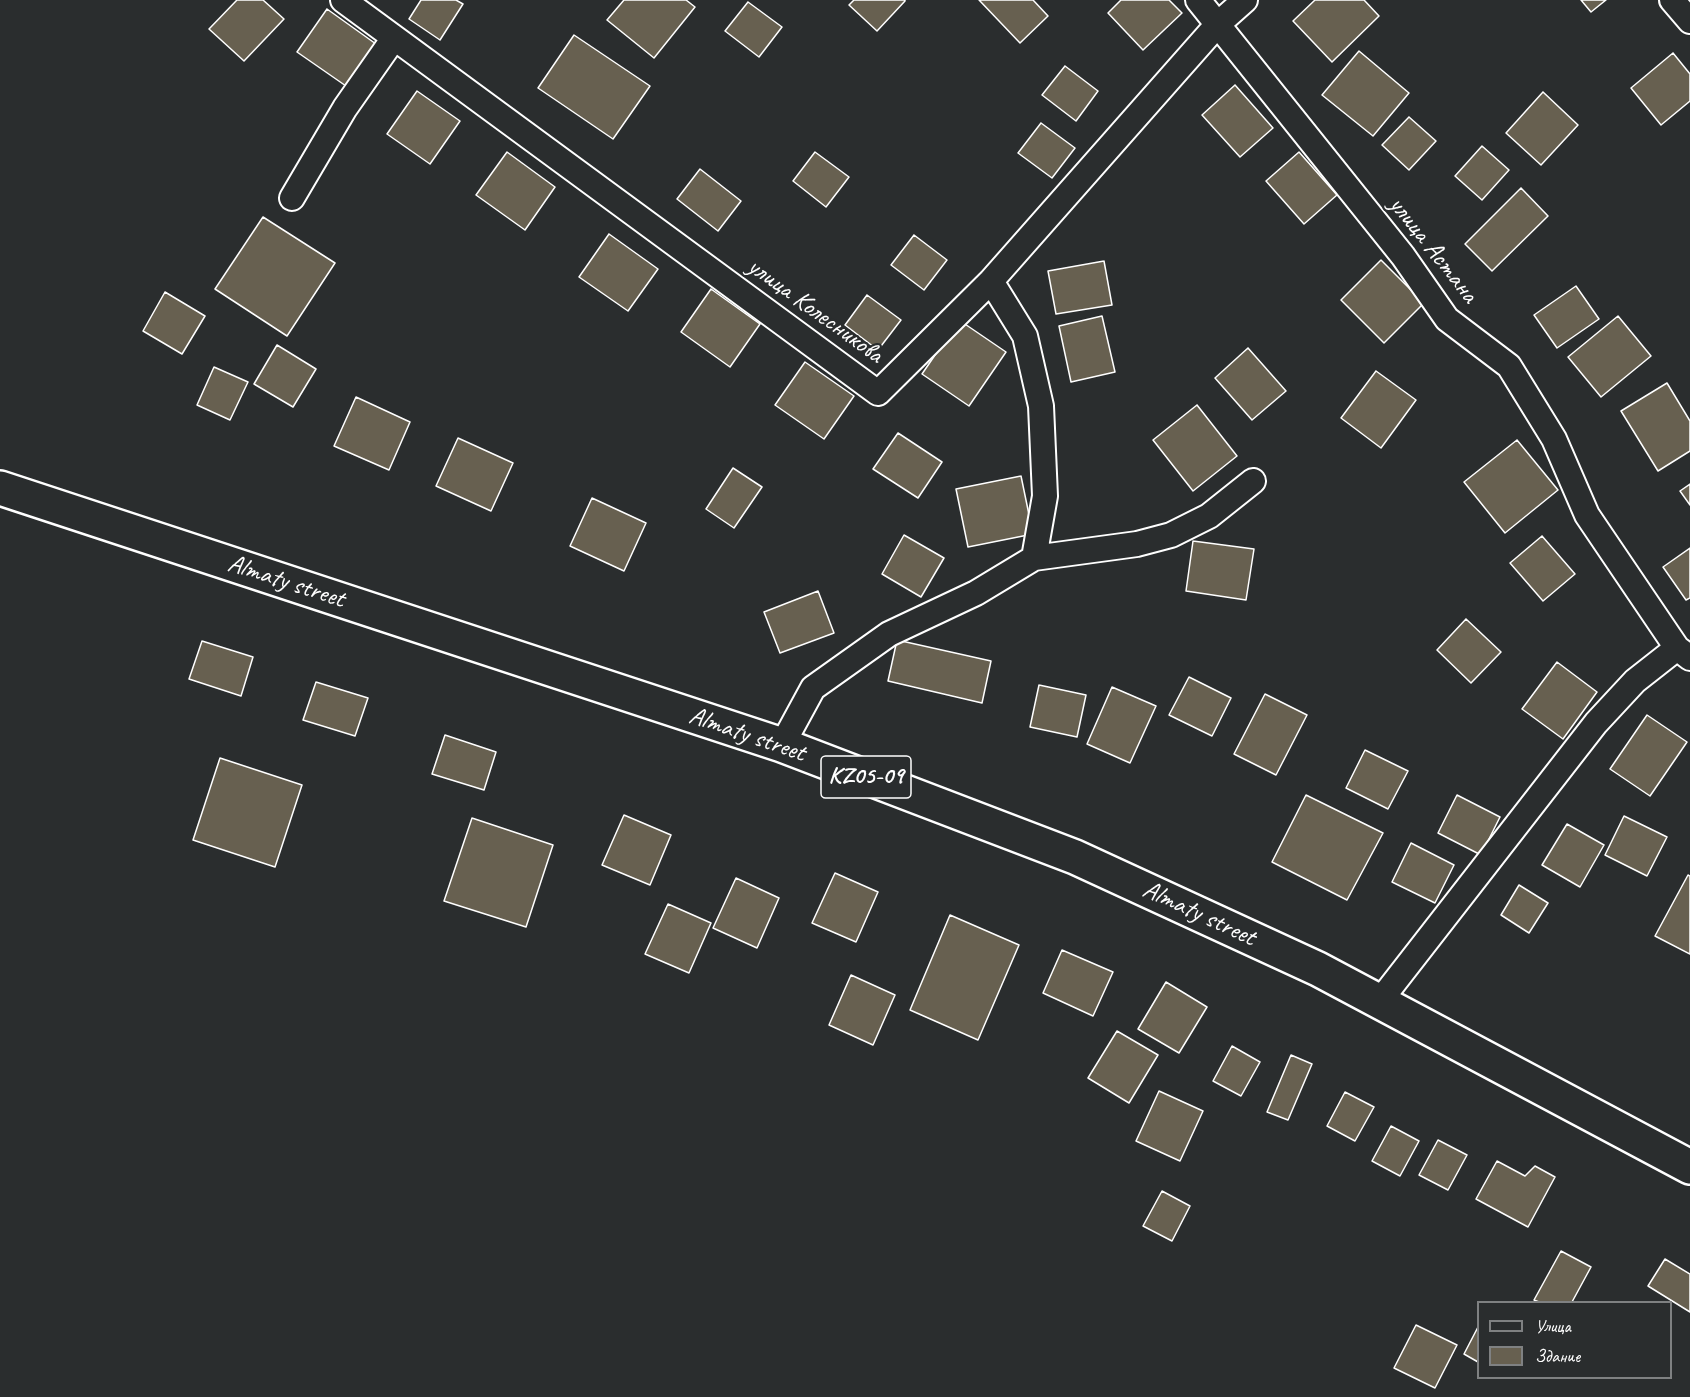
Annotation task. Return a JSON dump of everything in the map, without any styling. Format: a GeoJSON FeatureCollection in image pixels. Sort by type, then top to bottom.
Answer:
{"type":"FeatureCollection","features":[{"type":"Feature","properties":{"kind":"main road","name":"Almaty street"},"geometry":{"type":"LineString","coordinates":[[0,488],[782,746],[1075,857],[1318,969],[1690,1167]]}},
{"type":"Feature","properties":{"kind":"street","name":"улица Колесникова"},"geometry":{"type":"LineString","coordinates":[[343,0],[878,393],[991,281],[1218,24],[1245,0]]}},
{"type":"Feature","properties":{"kind":"street","name":"улица Астана"},"geometry":{"type":"LineString","coordinates":[[1198,0],[1403,256],[1447,319],[1509,366],[1554,439],[1587,515],[1684,653]]}},
{"type":"Feature","properties":{"kind":"street"},"geometry":{"type":"LineString","coordinates":[[1672,0],[1690,21]]}},
{"type":"Feature","properties":{"kind":"street"},"geometry":{"type":"LineString","coordinates":[[292,198],[345,108],[394,38]]}},
{"type":"Feature","properties":{"kind":"street"},"geometry":{"type":"LineString","coordinates":[[991,281],[1025,336],[1041,406],[1045,496],[1034,558]]}},
{"type":"Feature","properties":{"kind":"street"},"geometry":{"type":"LineString","coordinates":[[782,746],[813,688],[889,634],[976,593],[1034,558],[1137,544],[1171,535],[1209,516],[1253,481]]}},
{"type":"Feature","properties":{"kind":"street"},"geometry":{"type":"LineString","coordinates":[[1379,1002],[1596,723],[1635,681],[1684,653]]}},
{"type":"Feature","properties":{"kind":"building"},"geometry":{"type":"Polygon","coordinates":[[[237,0],[263,0],[284,19],[244,61],[209,29],[237,0]]]}},
{"type":"Feature","properties":{"kind":"building"},"geometry":{"type":"Polygon","coordinates":[[[421,0],[456,0],[463,4],[440,40],[409,19],[421,0]]]}},
{"type":"Feature","properties":{"kind":"building"},"geometry":{"type":"Polygon","coordinates":[[[624,0],[686,0],[695,7],[654,58],[607,20],[624,0]]]}},
{"type":"Feature","properties":{"kind":"building"},"geometry":{"type":"Polygon","coordinates":[[[854,0],[905,1],[877,31],[849,5],[854,0]]]}},
{"type":"Feature","properties":{"kind":"building"},"geometry":{"type":"Polygon","coordinates":[[[979,0],[1033,0],[1048,16],[1020,43],[979,0]]]}},
{"type":"Feature","properties":{"kind":"building"},"geometry":{"type":"Polygon","coordinates":[[[1121,0],[1169,0],[1182,13],[1143,50],[1108,13],[1121,0]]]}},
{"type":"Feature","properties":{"kind":"building"},"geometry":{"type":"Polygon","coordinates":[[[1315,0],[1364,0],[1379,16],[1332,62],[1293,21],[1315,0]]]}},
{"type":"Feature","properties":{"kind":"building"},"geometry":{"type":"Polygon","coordinates":[[[1581,0],[1606,0],[1591,12],[1581,0]]]}},
{"type":"Feature","properties":{"kind":"building"},"geometry":{"type":"Polygon","coordinates":[[[748,2],[782,27],[759,57],[725,31],[748,2]]]}},
{"type":"Feature","properties":{"kind":"building"},"geometry":{"type":"Polygon","coordinates":[[[327,9],[376,44],[346,86],[297,52],[327,9]]]}},
{"type":"Feature","properties":{"kind":"building"},"geometry":{"type":"Polygon","coordinates":[[[574,35],[650,86],[613,139],[538,88],[574,35]]]}},
{"type":"Feature","properties":{"kind":"building"},"geometry":{"type":"Polygon","coordinates":[[[1359,51],[1409,93],[1373,136],[1322,95],[1359,51]]]}},
{"type":"Feature","properties":{"kind":"building"},"geometry":{"type":"Polygon","coordinates":[[[1673,53],[1690,74],[1690,101],[1661,125],[1631,88],[1673,53]]]}},
{"type":"Feature","properties":{"kind":"building"},"geometry":{"type":"Polygon","coordinates":[[[1065,66],[1098,91],[1076,121],[1042,95],[1065,66]]]}},
{"type":"Feature","properties":{"kind":"building"},"geometry":{"type":"Polygon","coordinates":[[[1235,85],[1273,128],[1240,157],[1202,115],[1235,85]]]}},
{"type":"Feature","properties":{"kind":"building"},"geometry":{"type":"Polygon","coordinates":[[[417,91],[460,121],[430,164],[387,134],[417,91]]]}},
{"type":"Feature","properties":{"kind":"building"},"geometry":{"type":"Polygon","coordinates":[[[1543,92],[1578,125],[1541,165],[1506,133],[1543,92]]]}},
{"type":"Feature","properties":{"kind":"building"},"geometry":{"type":"Polygon","coordinates":[[[1409,117],[1436,141],[1409,170],[1382,145],[1409,117]]]}},
{"type":"Feature","properties":{"kind":"building"},"geometry":{"type":"Polygon","coordinates":[[[1041,123],[1075,148],[1052,178],[1018,153],[1041,123]]]}},
{"type":"Feature","properties":{"kind":"building"},"geometry":{"type":"Polygon","coordinates":[[[1482,146],[1509,170],[1482,200],[1455,176],[1482,146]]]}},
{"type":"Feature","properties":{"kind":"building"},"geometry":{"type":"Polygon","coordinates":[[[507,152],[555,187],[525,230],[476,195],[507,152]]]}},
{"type":"Feature","properties":{"kind":"building"},"geometry":{"type":"Polygon","coordinates":[[[815,152],[849,177],[826,207],[793,181],[815,152]]]}},
{"type":"Feature","properties":{"kind":"building"},"geometry":{"type":"Polygon","coordinates":[[[1299,152],[1337,195],[1304,224],[1266,181],[1299,152]]]}},
{"type":"Feature","properties":{"kind":"building"},"geometry":{"type":"Polygon","coordinates":[[[700,169],[741,201],[718,231],[677,199],[700,169]]]}},
{"type":"Feature","properties":{"kind":"building"},"geometry":{"type":"Polygon","coordinates":[[[1521,188],[1548,216],[1492,271],[1465,244],[1521,188]]]}},
{"type":"Feature","properties":{"kind":"building"},"geometry":{"type":"Polygon","coordinates":[[[263,217],[335,263],[287,336],[215,289],[263,217]]]}},
{"type":"Feature","properties":{"kind":"building"},"geometry":{"type":"Polygon","coordinates":[[[609,234],[658,269],[628,311],[579,277],[609,234]]]}},
{"type":"Feature","properties":{"kind":"building"},"geometry":{"type":"Polygon","coordinates":[[[914,235],[947,260],[924,290],[891,265],[914,235]]]}},
{"type":"Feature","properties":{"kind":"building"},"geometry":{"type":"Polygon","coordinates":[[[1381,260],[1424,303],[1384,343],[1341,300],[1381,260]]]}},
{"type":"Feature","properties":{"kind":"building"},"geometry":{"type":"Polygon","coordinates":[[[1104,261],[1112,305],[1056,314],[1048,271],[1104,261]]]}},
{"type":"Feature","properties":{"kind":"building"},"geometry":{"type":"Polygon","coordinates":[[[1576,286],[1599,319],[1557,348],[1534,315],[1576,286]]]}},
{"type":"Feature","properties":{"kind":"building"},"geometry":{"type":"Polygon","coordinates":[[[711,289],[760,324],[730,367],[681,332],[711,289]]]}},
{"type":"Feature","properties":{"kind":"building"},"geometry":{"type":"Polygon","coordinates":[[[165,292],[205,316],[182,354],[143,331],[165,292]]]}},
{"type":"Feature","properties":{"kind":"building"},"geometry":{"type":"Polygon","coordinates":[[[867,295],[901,320],[878,350],[845,325],[867,295]]]}},
{"type":"Feature","properties":{"kind":"building"},"geometry":{"type":"Polygon","coordinates":[[[1102,316],[1115,372],[1071,382],[1059,326],[1102,316]]]}},
{"type":"Feature","properties":{"kind":"building"},"geometry":{"type":"Polygon","coordinates":[[[1618,316],[1651,356],[1601,397],[1568,357],[1618,316]]]}},
{"type":"Feature","properties":{"kind":"building"},"geometry":{"type":"Polygon","coordinates":[[[959,320],[1006,352],[969,406],[922,374],[959,320]]]}},
{"type":"Feature","properties":{"kind":"building"},"geometry":{"type":"Polygon","coordinates":[[[277,345],[316,369],[293,407],[254,384],[277,345]]]}},
{"type":"Feature","properties":{"kind":"building"},"geometry":{"type":"Polygon","coordinates":[[[1248,348],[1286,391],[1252,420],[1215,378],[1248,348]]]}},
{"type":"Feature","properties":{"kind":"building"},"geometry":{"type":"Polygon","coordinates":[[[805,362],[854,396],[824,439],[775,405],[805,362]]]}},
{"type":"Feature","properties":{"kind":"building"},"geometry":{"type":"Polygon","coordinates":[[[214,367],[248,382],[230,420],[197,405],[214,367]]]}},
{"type":"Feature","properties":{"kind":"building"},"geometry":{"type":"Polygon","coordinates":[[[1376,371],[1416,400],[1381,448],[1341,418],[1376,371]]]}},
{"type":"Feature","properties":{"kind":"building"},"geometry":{"type":"Polygon","coordinates":[[[1667,383],[1690,421],[1690,451],[1658,471],[1621,411],[1667,383]]]}},
{"type":"Feature","properties":{"kind":"building"},"geometry":{"type":"Polygon","coordinates":[[[356,397],[410,422],[389,470],[334,446],[356,397]]]}},
{"type":"Feature","properties":{"kind":"building"},"geometry":{"type":"Polygon","coordinates":[[[1197,405],[1237,456],[1193,491],[1153,440],[1197,405]]]}},
{"type":"Feature","properties":{"kind":"building"},"geometry":{"type":"Polygon","coordinates":[[[898,433],[942,462],[918,498],[873,469],[898,433]]]}},
{"type":"Feature","properties":{"kind":"building"},"geometry":{"type":"Polygon","coordinates":[[[458,438],[513,463],[491,511],[436,486],[458,438]]]}},
{"type":"Feature","properties":{"kind":"building"},"geometry":{"type":"Polygon","coordinates":[[[1517,440],[1558,490],[1505,533],[1464,482],[1517,440]]]}},
{"type":"Feature","properties":{"kind":"building"},"geometry":{"type":"Polygon","coordinates":[[[733,468],[762,487],[734,528],[706,509],[733,468]]]}},
{"type":"Feature","properties":{"kind":"building"},"geometry":{"type":"Polygon","coordinates":[[[1021,476],[1033,534],[968,547],[956,489],[1021,476]]]}},
{"type":"Feature","properties":{"kind":"building"},"geometry":{"type":"Polygon","coordinates":[[[1690,484],[1690,505],[1680,491],[1690,484]]]}},
{"type":"Feature","properties":{"kind":"building"},"geometry":{"type":"Polygon","coordinates":[[[592,498],[646,523],[624,571],[570,546],[592,498]]]}},
{"type":"Feature","properties":{"kind":"building"},"geometry":{"type":"Polygon","coordinates":[[[904,535],[944,558],[921,597],[882,574],[904,535]]]}},
{"type":"Feature","properties":{"kind":"building"},"geometry":{"type":"Polygon","coordinates":[[[1542,536],[1575,574],[1543,601],[1510,563],[1542,536]]]}},
{"type":"Feature","properties":{"kind":"building"},"geometry":{"type":"Polygon","coordinates":[[[1193,541],[1254,549],[1246,600],[1186,591],[1193,541]]]}},
{"type":"Feature","properties":{"kind":"building"},"geometry":{"type":"Polygon","coordinates":[[[1690,548],[1690,598],[1686,600],[1663,567],[1690,548]]]}},
{"type":"Feature","properties":{"kind":"building"},"geometry":{"type":"Polygon","coordinates":[[[818,591],[834,633],[780,653],[764,612],[818,591]]]}},
{"type":"Feature","properties":{"kind":"building"},"geometry":{"type":"Polygon","coordinates":[[[1466,619],[1501,652],[1471,683],[1437,650],[1466,619]]]}},
{"type":"Feature","properties":{"kind":"building"},"geometry":{"type":"Polygon","coordinates":[[[897,640],[991,661],[982,703],[888,681],[897,640]]]}},
{"type":"Feature","properties":{"kind":"building"},"geometry":{"type":"Polygon","coordinates":[[[202,641],[253,657],[241,696],[189,679],[202,641]]]}},
{"type":"Feature","properties":{"kind":"building"},"geometry":{"type":"Polygon","coordinates":[[[1557,662],[1597,692],[1563,739],[1522,709],[1557,662]]]}},
{"type":"Feature","properties":{"kind":"building"},"geometry":{"type":"Polygon","coordinates":[[[1189,677],[1231,698],[1212,736],[1169,715],[1189,677]]]}},
{"type":"Feature","properties":{"kind":"building"},"geometry":{"type":"Polygon","coordinates":[[[316,682],[368,698],[355,736],[303,720],[316,682]]]}},
{"type":"Feature","properties":{"kind":"building"},"geometry":{"type":"Polygon","coordinates":[[[1039,685],[1086,695],[1077,737],[1030,727],[1039,685]]]}},
{"type":"Feature","properties":{"kind":"building"},"geometry":{"type":"Polygon","coordinates":[[[1112,687],[1156,706],[1130,763],[1087,744],[1112,687]]]}},
{"type":"Feature","properties":{"kind":"building"},"geometry":{"type":"Polygon","coordinates":[[[1265,694],[1307,715],[1276,775],[1234,754],[1265,694]]]}},
{"type":"Feature","properties":{"kind":"building"},"geometry":{"type":"Polygon","coordinates":[[[1647,715],[1687,742],[1650,796],[1610,769],[1647,715]]]}},
{"type":"Feature","properties":{"kind":"building"},"geometry":{"type":"Polygon","coordinates":[[[445,735],[496,752],[484,790],[432,774],[445,735]]]}},
{"type":"Feature","properties":{"kind":"building"},"geometry":{"type":"Polygon","coordinates":[[[1365,750],[1408,771],[1388,809],[1346,788],[1365,750]]]}},
{"type":"Feature","properties":{"kind":"building"},"geometry":{"type":"Polygon","coordinates":[[[220,758],[302,785],[275,867],[193,840],[220,758]]]}},
{"type":"Feature","properties":{"kind":"building"},"geometry":{"type":"Polygon","coordinates":[[[1306,795],[1383,833],[1347,900],[1272,862],[1306,795]]]}},
{"type":"Feature","properties":{"kind":"building"},"geometry":{"type":"Polygon","coordinates":[[[1457,795],[1500,817],[1481,855],[1438,833],[1457,795]]]}},
{"type":"Feature","properties":{"kind":"building"},"geometry":{"type":"Polygon","coordinates":[[[624,815],[671,835],[650,885],[602,865],[624,815]]]}},
{"type":"Feature","properties":{"kind":"building"},"geometry":{"type":"Polygon","coordinates":[[[1624,816],[1667,837],[1647,876],[1605,855],[1624,816]]]}},
{"type":"Feature","properties":{"kind":"building"},"geometry":{"type":"Polygon","coordinates":[[[472,818],[553,845],[526,927],[444,901],[472,818]]]}},
{"type":"Feature","properties":{"kind":"building"},"geometry":{"type":"Polygon","coordinates":[[[1567,824],[1604,845],[1580,887],[1542,865],[1567,824]]]}},
{"type":"Feature","properties":{"kind":"building"},"geometry":{"type":"Polygon","coordinates":[[[1411,843],[1454,865],[1435,903],[1392,882],[1411,843]]]}},
{"type":"Feature","properties":{"kind":"building"},"geometry":{"type":"Polygon","coordinates":[[[835,873],[878,892],[856,942],[812,923],[835,873]]]}},
{"type":"Feature","properties":{"kind":"building"},"geometry":{"type":"Polygon","coordinates":[[[1688,875],[1690,876],[1690,954],[1655,936],[1688,875]]]}},
{"type":"Feature","properties":{"kind":"building"},"geometry":{"type":"Polygon","coordinates":[[[736,878],[779,898],[757,948],[713,928],[736,878]]]}},
{"type":"Feature","properties":{"kind":"building"},"geometry":{"type":"Polygon","coordinates":[[[1519,885],[1548,903],[1529,933],[1501,915],[1519,885]]]}},
{"type":"Feature","properties":{"kind":"building"},"geometry":{"type":"Polygon","coordinates":[[[668,904],[711,923],[689,973],[645,954],[668,904]]]}},
{"type":"Feature","properties":{"kind":"building"},"geometry":{"type":"Polygon","coordinates":[[[950,915],[1019,945],[978,1040],[910,1010],[950,915]]]}},
{"type":"Feature","properties":{"kind":"building"},"geometry":{"type":"Polygon","coordinates":[[[1062,950],[1113,972],[1093,1016],[1043,993],[1062,950]]]}},
{"type":"Feature","properties":{"kind":"building"},"geometry":{"type":"Polygon","coordinates":[[[851,975],[895,995],[873,1045],[829,1025],[851,975]]]}},
{"type":"Feature","properties":{"kind":"building"},"geometry":{"type":"Polygon","coordinates":[[[1166,982],[1207,1007],[1179,1053],[1138,1029],[1166,982]]]}},
{"type":"Feature","properties":{"kind":"building"},"geometry":{"type":"Polygon","coordinates":[[[1117,1031],[1158,1055],[1129,1103],[1088,1078],[1117,1031]]]}},
{"type":"Feature","properties":{"kind":"building"},"geometry":{"type":"Polygon","coordinates":[[[1232,1046],[1260,1062],[1241,1096],[1213,1081],[1232,1046]]]}},
{"type":"Feature","properties":{"kind":"building"},"geometry":{"type":"Polygon","coordinates":[[[1291,1055],[1312,1064],[1288,1120],[1267,1112],[1291,1055]]]}},
{"type":"Feature","properties":{"kind":"building"},"geometry":{"type":"Polygon","coordinates":[[[1159,1091],[1203,1111],[1180,1161],[1136,1141],[1159,1091]]]}},
{"type":"Feature","properties":{"kind":"building"},"geometry":{"type":"Polygon","coordinates":[[[1345,1092],[1374,1107],[1355,1141],[1327,1126],[1345,1092]]]}},
{"type":"Feature","properties":{"kind":"building"},"geometry":{"type":"Polygon","coordinates":[[[1391,1126],[1419,1141],[1400,1176],[1372,1161],[1391,1126]]]}},
{"type":"Feature","properties":{"kind":"building"},"geometry":{"type":"Polygon","coordinates":[[[1438,1140],[1467,1155],[1448,1190],[1419,1175],[1438,1140]]]}},
{"type":"Feature","properties":{"kind":"building"},"geometry":{"type":"Polygon","coordinates":[[[1497,1161],[1525,1176],[1535,1166],[1555,1177],[1528,1227],[1476,1199],[1497,1161]]]}},
{"type":"Feature","properties":{"kind":"building"},"geometry":{"type":"Polygon","coordinates":[[[1162,1191],[1190,1206],[1172,1241],[1143,1226],[1162,1191]]]}},
{"type":"Feature","properties":{"kind":"building"},"geometry":{"type":"Polygon","coordinates":[[[1561,1251],[1591,1267],[1573,1301],[1534,1300],[1561,1251]]]}},
{"type":"Feature","properties":{"kind":"building"},"geometry":{"type":"Polygon","coordinates":[[[1665,1259],[1690,1274],[1690,1312],[1648,1286],[1665,1259]]]}},
{"type":"Feature","properties":{"kind":"building"},"geometry":{"type":"Polygon","coordinates":[[[1416,1325],[1457,1345],[1435,1388],[1394,1368],[1416,1325]]]}},
{"type":"Feature","properties":{"kind":"building"},"geometry":{"type":"Polygon","coordinates":[[[1477,1329],[1477,1361],[1464,1354],[1477,1329]]]}}]}
